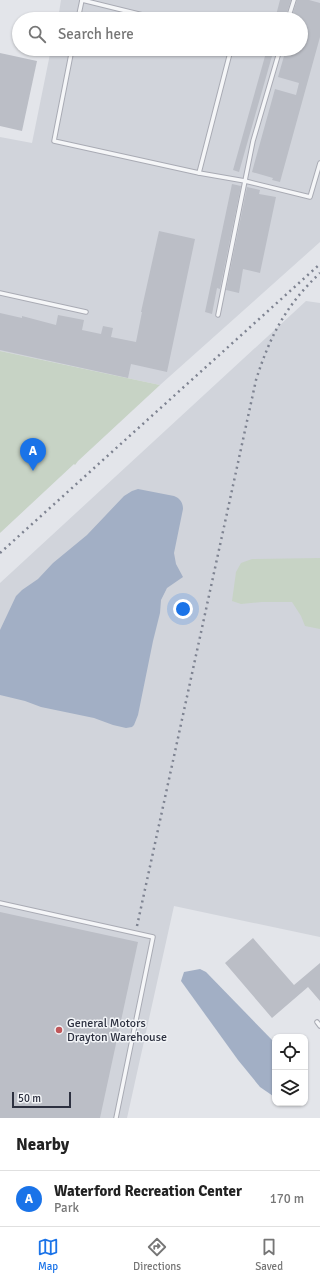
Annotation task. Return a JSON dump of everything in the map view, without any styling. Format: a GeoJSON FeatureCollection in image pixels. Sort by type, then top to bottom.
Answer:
{"type":"FeatureCollection","features":[{"type":"Feature","properties":{"kind":"lane"},"geometry":{"type":"LineString","coordinates":[[79,12],[82,0],[131,12]]}},
{"type":"Feature","properties":{"kind":"lane"},"geometry":{"type":"LineString","coordinates":[[290,12],[294,0]]}},
{"type":"Feature","properties":{"kind":"lane"},"geometry":{"type":"LineString","coordinates":[[71,56],[54,140],[198,173],[246,181],[310,197],[320,163]]}},
{"type":"Feature","properties":{"kind":"lane"},"geometry":{"type":"LineString","coordinates":[[198,173],[229,56]]}},
{"type":"Feature","properties":{"kind":"lane"},"geometry":{"type":"LineString","coordinates":[[218,315],[254,141],[278,56]]}},
{"type":"Feature","properties":{"kind":"lane"},"geometry":{"type":"LineString","coordinates":[[0,293],[86,312]]}},
{"type":"Feature","properties":{"kind":"lane"},"geometry":{"type":"LineString","coordinates":[[0,903],[153,937],[116,1118]]}},
{"type":"Feature","properties":{"kind":"lane"},"geometry":{"type":"LineString","coordinates":[[317,1022],[320,1026]]}},
{"type":"Feature","properties":{"kind":"shaded area"},"geometry":{"type":"Polygon","coordinates":[[[61,0],[320,0],[320,242],[160,385],[0,351],[0,137],[32,143],[50,56],[308,56],[308,12],[59,12],[61,0]]]}},
{"type":"Feature","properties":{"kind":"shaded area"},"geometry":{"type":"Polygon","coordinates":[[[306,301],[320,303],[320,937],[174,906],[127,1118],[0,1118],[0,583],[306,301]]]}},
{"type":"Feature","properties":{"kind":"green space"},"geometry":{"type":"Polygon","coordinates":[[[0,351],[160,385],[0,533],[0,351]]]}},
{"type":"Feature","properties":{"kind":"green space"},"geometry":{"type":"Polygon","coordinates":[[[320,558],[320,629],[305,626],[301,616],[292,602],[241,604],[232,601],[236,572],[241,563],[252,559],[320,558]]]}},
{"type":"Feature","properties":{"kind":"water"},"geometry":{"type":"Polygon","coordinates":[[[138,489],[174,496],[182,503],[183,509],[174,553],[176,564],[183,577],[167,588],[161,600],[160,613],[138,715],[134,725],[126,728],[94,718],[41,707],[25,701],[0,695],[0,630],[16,596],[38,579],[53,563],[87,535],[124,496],[138,489]]]}},
{"type":"Feature","properties":{"kind":"water"},"geometry":{"type":"Polygon","coordinates":[[[200,969],[206,972],[272,1040],[272,1095],[260,1087],[238,1060],[181,981],[184,972],[200,969]]]}},
{"type":"Feature","properties":{"kind":"building"},"geometry":{"type":"Polygon","coordinates":[[[280,0],[291,0],[287,12],[277,12],[280,0]]]}},
{"type":"Feature","properties":{"kind":"building"},"geometry":{"type":"Polygon","coordinates":[[[297,0],[309,0],[320,3],[320,37],[280,182],[272,180],[273,178],[252,172],[275,89],[296,95],[299,83],[278,77],[284,56],[308,56],[308,12],[293,12],[297,0]]]}},
{"type":"Feature","properties":{"kind":"building"},"geometry":{"type":"Polygon","coordinates":[[[0,53],[37,61],[22,131],[0,126],[0,53]]]}},
{"type":"Feature","properties":{"kind":"building"},"geometry":{"type":"Polygon","coordinates":[[[265,56],[272,56],[239,172],[233,170],[265,56]]]}},
{"type":"Feature","properties":{"kind":"building"},"geometry":{"type":"Polygon","coordinates":[[[232,184],[241,186],[220,289],[217,288],[212,314],[205,312],[232,184]]]}},
{"type":"Feature","properties":{"kind":"building"},"geometry":{"type":"Polygon","coordinates":[[[247,187],[260,190],[259,194],[276,197],[260,273],[243,269],[239,293],[226,290],[247,187]]]}},
{"type":"Feature","properties":{"kind":"building"},"geometry":{"type":"Polygon","coordinates":[[[159,231],[195,239],[167,372],[131,364],[128,378],[0,350],[0,313],[22,318],[22,316],[56,325],[58,315],[84,320],[82,330],[101,334],[103,326],[113,328],[111,337],[136,342],[159,231]]]}},
{"type":"Feature","properties":{"kind":"building","name":"General Motors Drayton Warehouse"},"geometry":{"type":"Polygon","coordinates":[[[0,912],[138,942],[100,1118],[0,1118],[0,912]]]}},
{"type":"Feature","properties":{"kind":"building"},"geometry":{"type":"Polygon","coordinates":[[[253,938],[294,985],[320,963],[320,1001],[308,987],[272,1018],[225,963],[253,938]]]}},
{"type":"Feature","properties":{"kind":"railway"},"geometry":{"type":"LineString","coordinates":[[0,553],[320,264]]}},
{"type":"Feature","properties":{"kind":"railway"},"geometry":{"type":"LineString","coordinates":[[137,926],[256,380],[267,349],[280,322],[288,309],[320,273]]}},
{"type":"Feature","properties":{"kind":"place","name":"Waterford Recreation Center"},"geometry":{"type":"Point","coordinates":[33,471]}},
{"type":"Feature","properties":{"kind":"place","name":"General Motors Drayton Warehouse"},"geometry":{"type":"Point","coordinates":[59,1030]}}]}
